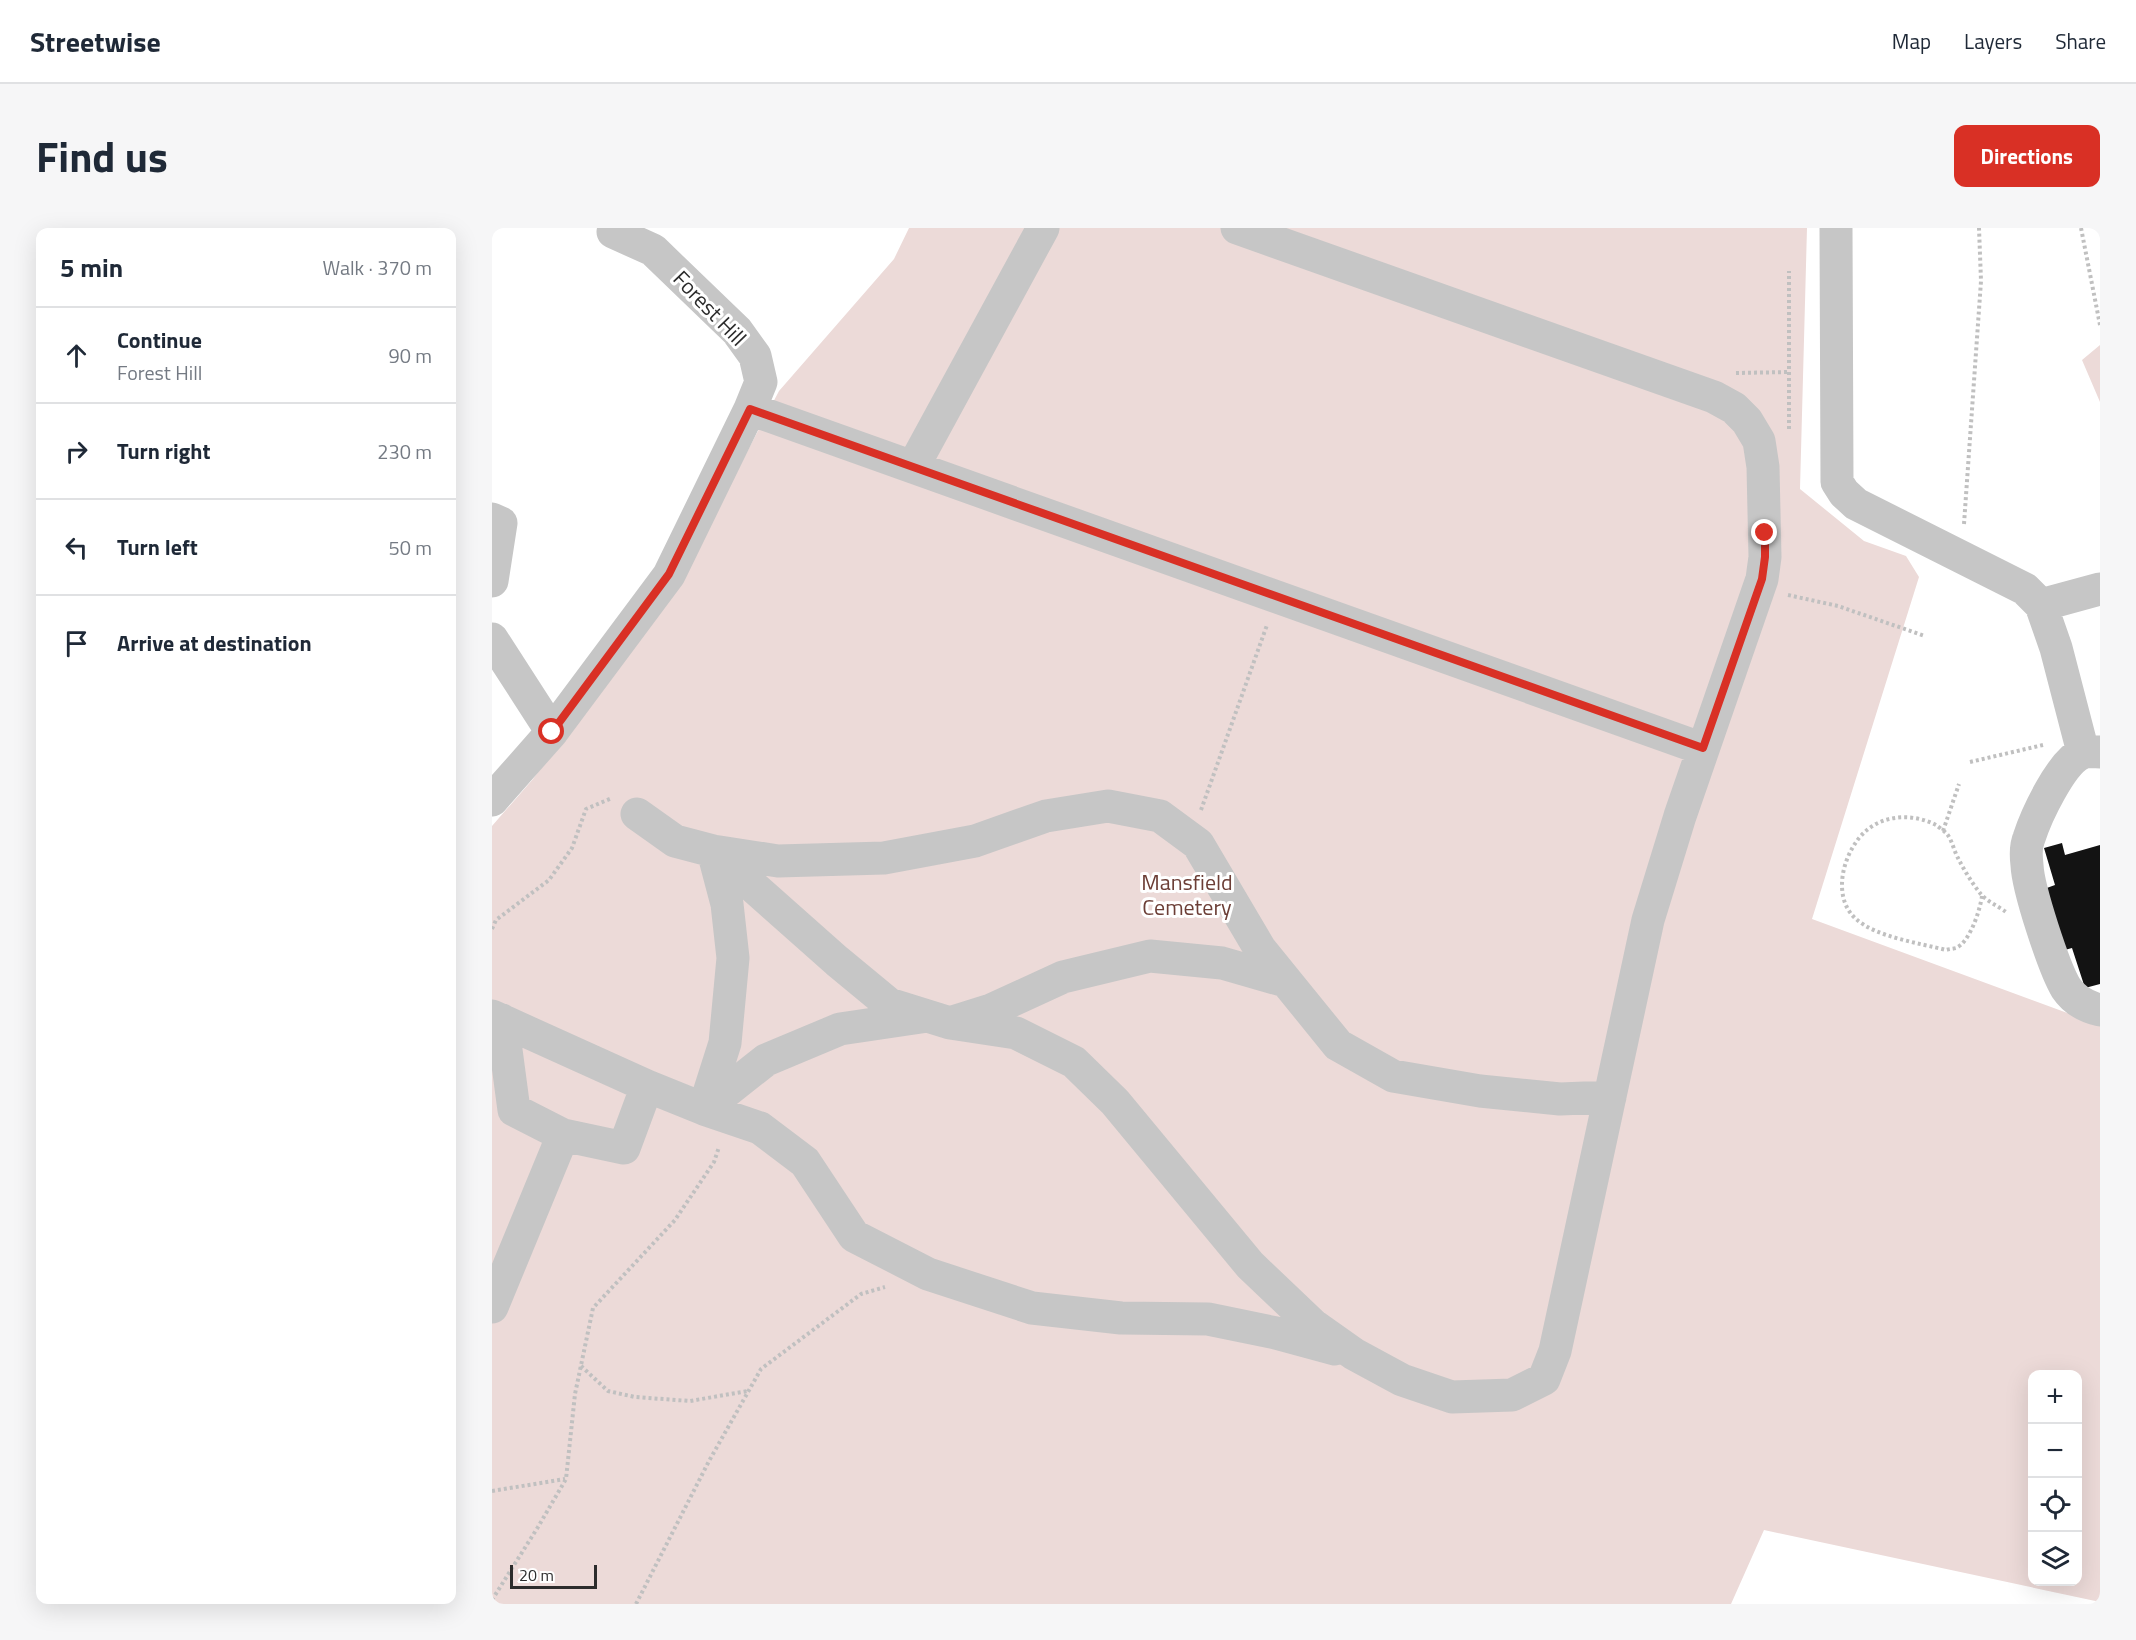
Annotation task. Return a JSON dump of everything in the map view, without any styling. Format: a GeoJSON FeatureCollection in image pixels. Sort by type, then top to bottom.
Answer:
{"type":"FeatureCollection","features":[{"type":"Feature","properties":{"kind":"street"},"geometry":{"type":"LineString","coordinates":[[913,467],[1043,228]]}},
{"type":"Feature","properties":{"kind":"street"},"geometry":{"type":"LineString","coordinates":[[713,851],[889,1004],[940,1020],[1016,1033],[1074,1062],[1115,1102],[1250,1265],[1313,1325],[1354,1354],[1402,1380],[1452,1397],[1512,1395],[1544,1379],[1555,1351],[1648,920],[1703,748],[1759,588],[1765,557],[1763,467],[1759,441],[1748,421],[1734,408],[1714,397],[1290,237],[1237,228]]}},
{"type":"Feature","properties":{"kind":"street"},"geometry":{"type":"LineString","coordinates":[[1836,228],[1837,482],[1844,493],[1856,504],[2025,589],[2041,604],[2087,747],[2059,773],[2028,840],[2027,866],[2032,891],[2056,966],[2067,990],[2086,1007],[2100,1010]]}},
{"type":"Feature","properties":{"kind":"street","name":"Forest Hill"},"geometry":{"type":"LineString","coordinates":[[492,800],[552,732],[669,574],[761,382],[755,356],[737,331],[653,250],[613,232]]}},
{"type":"Feature","properties":{"kind":"street"},"geometry":{"type":"LineString","coordinates":[[750,409],[1703,748]]}},
{"type":"Feature","properties":{"kind":"street"},"geometry":{"type":"LineString","coordinates":[[492,519],[501,523],[492,581]]}},
{"type":"Feature","properties":{"kind":"street"},"geometry":{"type":"LineString","coordinates":[[2041,604],[2100,589]]}},
{"type":"Feature","properties":{"kind":"street"},"geometry":{"type":"LineString","coordinates":[[492,639],[552,732]]}},
{"type":"Feature","properties":{"kind":"street"},"geometry":{"type":"LineString","coordinates":[[637,814],[675,841],[713,851],[778,861],[884,858],[975,841],[1046,816],[1108,806],[1160,816],[1198,844],[1260,949],[1338,1045],[1394,1076],[1491,1092],[1560,1099],[1610,1097]]}},
{"type":"Feature","properties":{"kind":"street"},"geometry":{"type":"LineString","coordinates":[[713,851],[727,904],[733,958],[716,1113]]}},
{"type":"Feature","properties":{"kind":"street"},"geometry":{"type":"LineString","coordinates":[[716,1113],[766,1060],[840,1029],[940,1020],[991,1010],[1063,977],[1150,956],[1222,963],[1285,981]]}},
{"type":"Feature","properties":{"kind":"street"},"geometry":{"type":"LineString","coordinates":[[497,1018],[647,1086],[760,1128],[805,1162],[854,1236],[928,1274],[1032,1308],[1121,1318],[1208,1320],[1276,1333],[1354,1354]]}},
{"type":"Feature","properties":{"kind":"street"},"geometry":{"type":"LineString","coordinates":[[497,1018],[514,1110],[563,1135],[624,1148],[647,1086]]}},
{"type":"Feature","properties":{"kind":"street"},"geometry":{"type":"LineString","coordinates":[[492,1307],[563,1135]]}},
{"type":"Feature","properties":{"kind":"path"},"geometry":{"type":"LineString","coordinates":[[1962,557],[1980,281],[1979,228]]}},
{"type":"Feature","properties":{"kind":"path"},"geometry":{"type":"LineString","coordinates":[[2081,228],[2100,325]]}},
{"type":"Feature","properties":{"kind":"path"},"geometry":{"type":"LineString","coordinates":[[1759,588],[1838,606],[1925,636]]}},
{"type":"Feature","properties":{"kind":"path"},"geometry":{"type":"LineString","coordinates":[[1191,839],[1278,596]]}},
{"type":"Feature","properties":{"kind":"path"},"geometry":{"type":"LineString","coordinates":[[1970,762],[2087,747]]}},
{"type":"Feature","properties":{"kind":"path"},"geometry":{"type":"LineString","coordinates":[[1943,831],[1959,784]]}},
{"type":"Feature","properties":{"kind":"path"},"geometry":{"type":"LineString","coordinates":[[492,929],[496,920],[549,880],[572,848],[586,809],[617,795],[637,814]]}},
{"type":"Feature","properties":{"kind":"path"},"geometry":{"type":"LineString","coordinates":[[1913,816],[1936,825],[1943,831],[1982,896],[1975,922],[1958,948],[1946,950],[1912,942],[1871,929],[1855,918],[1846,906],[1841,887],[1853,845],[1868,829],[1886,820],[1913,816]]}},
{"type":"Feature","properties":{"kind":"path"},"geometry":{"type":"LineString","coordinates":[[492,1600],[566,1479],[574,1394],[593,1308],[675,1220],[714,1162],[716,1113]]}},
{"type":"Feature","properties":{"kind":"path"},"geometry":{"type":"LineString","coordinates":[[636,1604],[709,1461],[761,1369],[861,1294],[928,1274]]}},
{"type":"Feature","properties":{"kind":"path"},"geometry":{"type":"LineString","coordinates":[[580,1366],[608,1391],[635,1397],[690,1401],[749,1391]]}},
{"type":"Feature","properties":{"kind":"path"},"geometry":{"type":"LineString","coordinates":[[492,1491],[566,1479]]}},
{"type":"Feature","properties":{"kind":"green space","name":"Mansfield Cemetery"},"geometry":{"type":"Polygon","coordinates":[[[909,228],[1807,228],[1800,489],[1864,541],[1906,556],[1919,577],[1812,919],[2100,1025],[2100,1602],[1764,1530],[1731,1604],[492,1604],[492,826],[533,779],[679,581],[779,391],[894,259],[909,228]]]}},
{"type":"Feature","properties":{"kind":"green space"},"geometry":{"type":"Polygon","coordinates":[[[2100,345],[2100,402],[2082,360],[2100,345]]]}},
{"type":"Feature","properties":{"kind":"building"},"geometry":{"type":"Polygon","coordinates":[[[2062,843],[2065,855],[2100,845],[2100,984],[2085,988],[2072,948],[2061,951],[2044,889],[2055,885],[2044,848],[2062,843]]]}},
{"type":"Feature","properties":{"kind":"route"},"geometry":{"type":"LineString","coordinates":[[552,732],[669,574],[750,409],[1703,748],[1762,579],[1765,533]]}}]}
